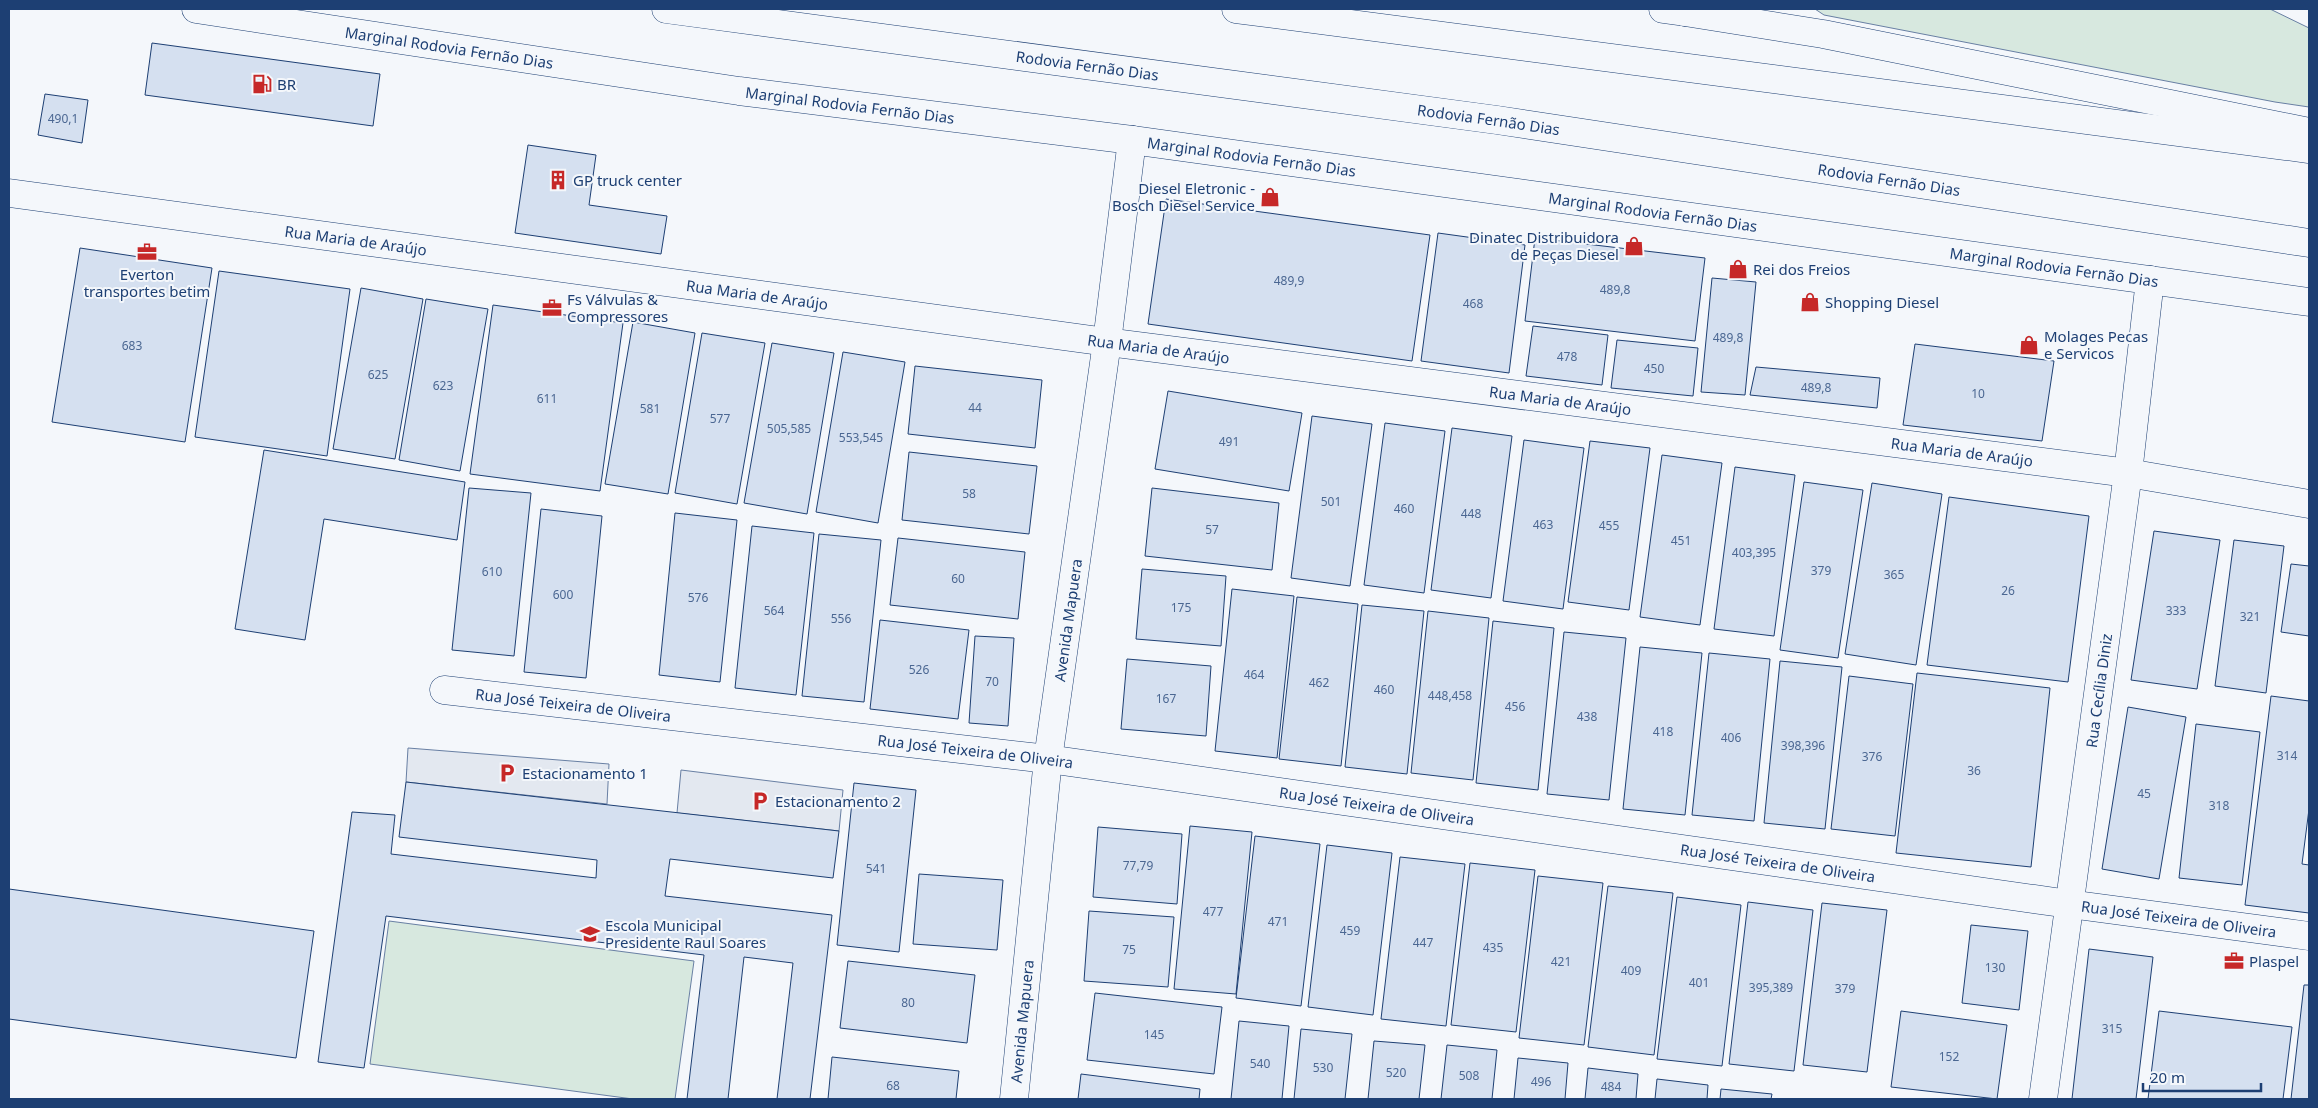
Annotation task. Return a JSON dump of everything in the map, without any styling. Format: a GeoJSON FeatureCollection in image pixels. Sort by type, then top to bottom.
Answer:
{"type":"FeatureCollection","features":[{"type":"Feature","properties":{"kind":"main road","name":"Marginal Rodovia Fernão Dias"},"geometry":{"type":"LineString","coordinates":[[196,9],[739,91],[1132,140],[2309,302]]}},
{"type":"Feature","properties":{"kind":"main road","name":"Rodovia Fernão Dias"},"geometry":{"type":"LineString","coordinates":[[666,9],[1497,120],[2309,243]]}},
{"type":"Feature","properties":{"kind":"main road"},"geometry":{"type":"LineString","coordinates":[[1236,9],[2309,149]]}},
{"type":"Feature","properties":{"kind":"main road"},"geometry":{"type":"LineString","coordinates":[[1676,10],[1823,34],[2309,132]]}},
{"type":"Feature","properties":{"kind":"main road","name":"Avenida Mapuera"},"geometry":{"type":"LineString","coordinates":[[1014,1099],[1048,759],[1107,342],[1132,140]]}},
{"type":"Feature","properties":{"kind":"main road","name":"Rua Maria de Araújo"},"geometry":{"type":"LineString","coordinates":[[9,193],[1107,342],[2128,473],[2309,504]]}},
{"type":"Feature","properties":{"kind":"main road","name":"Rua Cecília Diniz"},"geometry":{"type":"LineString","coordinates":[[2042,1099],[2128,473],[2150,280]]}},
{"type":"Feature","properties":{"kind":"main road","name":"Rua José Teixeira de Oliveira"},"geometry":{"type":"LineString","coordinates":[[444,690],[1048,759],[2070,904],[2309,936]]}},
{"type":"Feature","properties":{"kind":"shaded area"},"geometry":{"type":"Polygon","coordinates":[[[1815,9],[2270,9],[2309,28],[2309,107],[1824,15],[1815,9]]]}},
{"type":"Feature","properties":{"kind":"shaded area","name":"Estacionamento 1"},"geometry":{"type":"Polygon","coordinates":[[[408,748],[609,764],[607,804],[406,782],[408,748]]]}},
{"type":"Feature","properties":{"kind":"shaded area","name":"Estacionamento 2"},"geometry":{"type":"Polygon","coordinates":[[[681,770],[843,790],[839,831],[677,813],[681,770]]]}},
{"type":"Feature","properties":{"kind":"shaded area"},"geometry":{"type":"Polygon","coordinates":[[[389,921],[694,961],[675,1099],[633,1099],[370,1064],[389,921]]]}},
{"type":"Feature","properties":{"kind":"building","name":"BR"},"geometry":{"type":"Polygon","coordinates":[[[152,43],[380,74],[373,126],[145,95],[152,43]]]}},
{"type":"Feature","properties":{"kind":"building"},"geometry":{"type":"Polygon","coordinates":[[[45,94],[88,100],[82,143],[38,135],[45,94]]]}},
{"type":"Feature","properties":{"kind":"building","name":"GP truck center"},"geometry":{"type":"Polygon","coordinates":[[[528,145],[596,155],[589,205],[667,216],[661,254],[515,233],[528,145]]]}},
{"type":"Feature","properties":{"kind":"building"},"geometry":{"type":"Polygon","coordinates":[[[1166,199],[1430,235],[1412,361],[1148,324],[1166,199]]]}},
{"type":"Feature","properties":{"kind":"building"},"geometry":{"type":"Polygon","coordinates":[[[1438,233],[1525,245],[1509,373],[1421,361],[1438,233]]]}},
{"type":"Feature","properties":{"kind":"building"},"geometry":{"type":"Polygon","coordinates":[[[1535,238],[1705,258],[1695,341],[1525,321],[1535,238]]]}},
{"type":"Feature","properties":{"kind":"building"},"geometry":{"type":"Polygon","coordinates":[[[80,248],[212,268],[185,442],[52,422],[80,248]]]}},
{"type":"Feature","properties":{"kind":"building"},"geometry":{"type":"Polygon","coordinates":[[[219,271],[350,289],[327,456],[195,437],[219,271]]]}},
{"type":"Feature","properties":{"kind":"building"},"geometry":{"type":"Polygon","coordinates":[[[1712,278],[1756,282],[1745,395],[1701,392],[1712,278]]]}},
{"type":"Feature","properties":{"kind":"building"},"geometry":{"type":"Polygon","coordinates":[[[361,288],[423,299],[395,459],[333,449],[361,288]]]}},
{"type":"Feature","properties":{"kind":"building"},"geometry":{"type":"Polygon","coordinates":[[[426,299],[488,309],[460,471],[399,460],[426,299]]]}},
{"type":"Feature","properties":{"kind":"building"},"geometry":{"type":"Polygon","coordinates":[[[493,305],[623,323],[600,491],[470,474],[493,305]]]}},
{"type":"Feature","properties":{"kind":"building"},"geometry":{"type":"Polygon","coordinates":[[[633,322],[695,333],[668,494],[605,484],[633,322]]]}},
{"type":"Feature","properties":{"kind":"building"},"geometry":{"type":"Polygon","coordinates":[[[1533,326],[1608,335],[1602,385],[1526,376],[1533,326]]]}},
{"type":"Feature","properties":{"kind":"building"},"geometry":{"type":"Polygon","coordinates":[[[702,333],[765,343],[737,504],[675,493],[702,333]]]}},
{"type":"Feature","properties":{"kind":"building"},"geometry":{"type":"Polygon","coordinates":[[[1617,340],[1698,348],[1693,396],[1611,388],[1617,340]]]}},
{"type":"Feature","properties":{"kind":"building"},"geometry":{"type":"Polygon","coordinates":[[[772,343],[834,353],[807,514],[744,503],[772,343]]]}},
{"type":"Feature","properties":{"kind":"building"},"geometry":{"type":"Polygon","coordinates":[[[1915,344],[2054,361],[2042,441],[1903,425],[1915,344]]]}},
{"type":"Feature","properties":{"kind":"building"},"geometry":{"type":"Polygon","coordinates":[[[843,352],[905,362],[878,523],[816,512],[843,352]]]}},
{"type":"Feature","properties":{"kind":"building"},"geometry":{"type":"Polygon","coordinates":[[[915,366],[1042,380],[1035,448],[908,434],[915,366]]]}},
{"type":"Feature","properties":{"kind":"building"},"geometry":{"type":"Polygon","coordinates":[[[1756,367],[1880,378],[1877,408],[1750,395],[1756,367]]]}},
{"type":"Feature","properties":{"kind":"building"},"geometry":{"type":"Polygon","coordinates":[[[1168,391],[1302,413],[1289,491],[1155,469],[1168,391]]]}},
{"type":"Feature","properties":{"kind":"building"},"geometry":{"type":"Polygon","coordinates":[[[1312,416],[1372,424],[1350,586],[1291,578],[1312,416]]]}},
{"type":"Feature","properties":{"kind":"building"},"geometry":{"type":"Polygon","coordinates":[[[1385,423],[1445,431],[1424,593],[1364,585],[1385,423]]]}},
{"type":"Feature","properties":{"kind":"building"},"geometry":{"type":"Polygon","coordinates":[[[1452,428],[1512,436],[1491,598],[1431,590],[1452,428]]]}},
{"type":"Feature","properties":{"kind":"building"},"geometry":{"type":"Polygon","coordinates":[[[1524,440],[1584,448],[1563,609],[1503,601],[1524,440]]]}},
{"type":"Feature","properties":{"kind":"building"},"geometry":{"type":"Polygon","coordinates":[[[1590,441],[1650,448],[1629,610],[1568,602],[1590,441]]]}},
{"type":"Feature","properties":{"kind":"building"},"geometry":{"type":"Polygon","coordinates":[[[264,450],[465,482],[457,540],[324,519],[305,640],[235,629],[264,450]]]}},
{"type":"Feature","properties":{"kind":"building"},"geometry":{"type":"Polygon","coordinates":[[[909,452],[1037,466],[1029,534],[902,520],[909,452]]]}},
{"type":"Feature","properties":{"kind":"building"},"geometry":{"type":"Polygon","coordinates":[[[1662,455],[1722,463],[1700,625],[1640,617],[1662,455]]]}},
{"type":"Feature","properties":{"kind":"building"},"geometry":{"type":"Polygon","coordinates":[[[1735,467],[1795,475],[1774,636],[1714,629],[1735,467]]]}},
{"type":"Feature","properties":{"kind":"building"},"geometry":{"type":"Polygon","coordinates":[[[1804,482],[1863,490],[1838,658],[1780,650],[1804,482]]]}},
{"type":"Feature","properties":{"kind":"building"},"geometry":{"type":"Polygon","coordinates":[[[1872,483],[1942,494],[1916,665],[1845,654],[1872,483]]]}},
{"type":"Feature","properties":{"kind":"building"},"geometry":{"type":"Polygon","coordinates":[[[469,488],[531,493],[514,656],[452,650],[469,488]]]}},
{"type":"Feature","properties":{"kind":"building"},"geometry":{"type":"Polygon","coordinates":[[[1152,488],[1279,503],[1272,570],[1145,556],[1152,488]]]}},
{"type":"Feature","properties":{"kind":"building"},"geometry":{"type":"Polygon","coordinates":[[[1949,497],[2089,516],[2068,682],[1927,665],[1949,497]]]}},
{"type":"Feature","properties":{"kind":"building"},"geometry":{"type":"Polygon","coordinates":[[[541,509],[602,516],[586,678],[524,672],[541,509]]]}},
{"type":"Feature","properties":{"kind":"building"},"geometry":{"type":"Polygon","coordinates":[[[675,513],[737,520],[720,682],[659,675],[675,513]]]}},
{"type":"Feature","properties":{"kind":"building"},"geometry":{"type":"Polygon","coordinates":[[[752,526],[814,533],[796,695],[735,688],[752,526]]]}},
{"type":"Feature","properties":{"kind":"building"},"geometry":{"type":"Polygon","coordinates":[[[2154,531],[2220,540],[2197,689],[2131,680],[2154,531]]]}},
{"type":"Feature","properties":{"kind":"building"},"geometry":{"type":"Polygon","coordinates":[[[819,534],[881,540],[864,702],[802,696],[819,534]]]}},
{"type":"Feature","properties":{"kind":"building"},"geometry":{"type":"Polygon","coordinates":[[[898,538],[1025,552],[1018,619],[890,605],[898,538]]]}},
{"type":"Feature","properties":{"kind":"building"},"geometry":{"type":"Polygon","coordinates":[[[2234,540],[2284,546],[2266,693],[2215,686],[2234,540]]]}},
{"type":"Feature","properties":{"kind":"building"},"geometry":{"type":"Polygon","coordinates":[[[2291,564],[2309,566],[2309,636],[2281,632],[2291,564]]]}},
{"type":"Feature","properties":{"kind":"building"},"geometry":{"type":"Polygon","coordinates":[[[1142,569],[1226,576],[1221,646],[1136,639],[1142,569]]]}},
{"type":"Feature","properties":{"kind":"building"},"geometry":{"type":"Polygon","coordinates":[[[1232,589],[1294,596],[1277,758],[1215,751],[1232,589]]]}},
{"type":"Feature","properties":{"kind":"building"},"geometry":{"type":"Polygon","coordinates":[[[1297,597],[1358,604],[1341,766],[1279,759],[1297,597]]]}},
{"type":"Feature","properties":{"kind":"building"},"geometry":{"type":"Polygon","coordinates":[[[1362,605],[1424,611],[1407,774],[1345,767],[1362,605]]]}},
{"type":"Feature","properties":{"kind":"building"},"geometry":{"type":"Polygon","coordinates":[[[1428,611],[1489,618],[1473,780],[1411,773],[1428,611]]]}},
{"type":"Feature","properties":{"kind":"building"},"geometry":{"type":"Polygon","coordinates":[[[880,620],[969,630],[958,719],[870,709],[880,620]]]}},
{"type":"Feature","properties":{"kind":"building"},"geometry":{"type":"Polygon","coordinates":[[[1493,621],[1554,628],[1538,790],[1476,783],[1493,621]]]}},
{"type":"Feature","properties":{"kind":"building"},"geometry":{"type":"Polygon","coordinates":[[[1564,632],[1626,638],[1609,800],[1547,794],[1564,632]]]}},
{"type":"Feature","properties":{"kind":"building"},"geometry":{"type":"Polygon","coordinates":[[[975,636],[1014,638],[1008,726],[969,723],[975,636]]]}},
{"type":"Feature","properties":{"kind":"building"},"geometry":{"type":"Polygon","coordinates":[[[1640,647],[1702,653],[1685,815],[1623,809],[1640,647]]]}},
{"type":"Feature","properties":{"kind":"building"},"geometry":{"type":"Polygon","coordinates":[[[1709,653],[1770,659],[1754,821],[1692,815],[1709,653]]]}},
{"type":"Feature","properties":{"kind":"building"},"geometry":{"type":"Polygon","coordinates":[[[1127,659],[1211,666],[1206,736],[1121,729],[1127,659]]]}},
{"type":"Feature","properties":{"kind":"building"},"geometry":{"type":"Polygon","coordinates":[[[1780,661],[1842,667],[1825,829],[1764,823],[1780,661]]]}},
{"type":"Feature","properties":{"kind":"building"},"geometry":{"type":"Polygon","coordinates":[[[1917,673],[2050,688],[2031,867],[1896,853],[1917,673]]]}},
{"type":"Feature","properties":{"kind":"building"},"geometry":{"type":"Polygon","coordinates":[[[1849,676],[1913,684],[1895,836],[1831,829],[1849,676]]]}},
{"type":"Feature","properties":{"kind":"building"},"geometry":{"type":"Polygon","coordinates":[[[2271,696],[2309,701],[2309,809],[2302,864],[2309,865],[2309,913],[2245,905],[2271,696]]]}},
{"type":"Feature","properties":{"kind":"building"},"geometry":{"type":"Polygon","coordinates":[[[2128,707],[2186,717],[2159,879],[2102,869],[2128,707]]]}},
{"type":"Feature","properties":{"kind":"building"},"geometry":{"type":"Polygon","coordinates":[[[2196,724],[2260,732],[2242,885],[2179,878],[2196,724]]]}},
{"type":"Feature","properties":{"kind":"building"},"geometry":{"type":"Polygon","coordinates":[[[406,782],[839,831],[833,878],[670,859],[665,896],[832,915],[810,1099],[777,1099],[793,963],[744,957],[728,1099],[687,1099],[704,955],[386,916],[364,1068],[318,1062],[352,812],[395,815],[391,854],[596,878],[597,860],[399,837],[406,782]]]}},
{"type":"Feature","properties":{"kind":"building"},"geometry":{"type":"Polygon","coordinates":[[[854,783],[916,790],[899,952],[837,945],[854,783]]]}},
{"type":"Feature","properties":{"kind":"building"},"geometry":{"type":"Polygon","coordinates":[[[1190,826],[1252,832],[1236,994],[1174,989],[1190,826]]]}},
{"type":"Feature","properties":{"kind":"building"},"geometry":{"type":"Polygon","coordinates":[[[1098,827],[1182,834],[1177,904],[1093,897],[1098,827]]]}},
{"type":"Feature","properties":{"kind":"building"},"geometry":{"type":"Polygon","coordinates":[[[1255,836],[1320,844],[1301,1006],[1236,998],[1255,836]]]}},
{"type":"Feature","properties":{"kind":"building"},"geometry":{"type":"Polygon","coordinates":[[[1327,845],[1392,853],[1373,1015],[1308,1007],[1327,845]]]}},
{"type":"Feature","properties":{"kind":"building"},"geometry":{"type":"Polygon","coordinates":[[[1400,857],[1465,864],[1446,1026],[1381,1019],[1400,857]]]}},
{"type":"Feature","properties":{"kind":"building"},"geometry":{"type":"Polygon","coordinates":[[[1470,863],[1535,870],[1516,1032],[1451,1025],[1470,863]]]}},
{"type":"Feature","properties":{"kind":"building"},"geometry":{"type":"Polygon","coordinates":[[[919,874],[1003,880],[997,950],[913,944],[919,874]]]}},
{"type":"Feature","properties":{"kind":"building"},"geometry":{"type":"Polygon","coordinates":[[[1538,876],[1603,883],[1584,1045],[1519,1038],[1538,876]]]}},
{"type":"Feature","properties":{"kind":"building"},"geometry":{"type":"Polygon","coordinates":[[[1608,886],[1673,893],[1654,1055],[1588,1047],[1608,886]]]}},
{"type":"Feature","properties":{"kind":"building"},"geometry":{"type":"Polygon","coordinates":[[[9,889],[314,931],[296,1058],[9,1019],[9,889]]]}},
{"type":"Feature","properties":{"kind":"building"},"geometry":{"type":"Polygon","coordinates":[[[1677,897],[1741,905],[1722,1066],[1657,1059],[1677,897]]]}},
{"type":"Feature","properties":{"kind":"building"},"geometry":{"type":"Polygon","coordinates":[[[1748,902],[1813,910],[1794,1071],[1729,1064],[1748,902]]]}},
{"type":"Feature","properties":{"kind":"building"},"geometry":{"type":"Polygon","coordinates":[[[1822,903],[1887,910],[1867,1072],[1803,1065],[1822,903]]]}},
{"type":"Feature","properties":{"kind":"building"},"geometry":{"type":"Polygon","coordinates":[[[1089,911],[1174,917],[1168,987],[1084,981],[1089,911]]]}},
{"type":"Feature","properties":{"kind":"building"},"geometry":{"type":"Polygon","coordinates":[[[1971,925],[2028,931],[2019,1010],[1962,1003],[1971,925]]]}},
{"type":"Feature","properties":{"kind":"building"},"geometry":{"type":"Polygon","coordinates":[[[2089,949],[2153,957],[2136,1099],[2072,1099],[2089,949]]]}},
{"type":"Feature","properties":{"kind":"building"},"geometry":{"type":"Polygon","coordinates":[[[848,961],[975,975],[967,1043],[840,1028],[848,961]]]}},
{"type":"Feature","properties":{"kind":"building"},"geometry":{"type":"Polygon","coordinates":[[[2304,985],[2309,985],[2309,1099],[2291,1099],[2304,985]]]}},
{"type":"Feature","properties":{"kind":"building"},"geometry":{"type":"Polygon","coordinates":[[[1095,993],[1222,1007],[1214,1074],[1087,1060],[1095,993]]]}},
{"type":"Feature","properties":{"kind":"building"},"geometry":{"type":"Polygon","coordinates":[[[1901,1011],[2007,1025],[1997,1099],[1891,1087],[1901,1011]]]}},
{"type":"Feature","properties":{"kind":"building"},"geometry":{"type":"Polygon","coordinates":[[[2159,1011],[2292,1027],[2283,1099],[2148,1099],[2159,1011]]]}},
{"type":"Feature","properties":{"kind":"building"},"geometry":{"type":"Polygon","coordinates":[[[1239,1021],[1289,1026],[1282,1099],[1231,1099],[1239,1021]]]}},
{"type":"Feature","properties":{"kind":"building"},"geometry":{"type":"Polygon","coordinates":[[[1301,1029],[1352,1034],[1345,1099],[1294,1099],[1301,1029]]]}},
{"type":"Feature","properties":{"kind":"building"},"geometry":{"type":"Polygon","coordinates":[[[1374,1041],[1425,1045],[1419,1099],[1368,1099],[1374,1041]]]}},
{"type":"Feature","properties":{"kind":"building"},"geometry":{"type":"Polygon","coordinates":[[[1447,1045],[1497,1050],[1492,1099],[1441,1099],[1447,1045]]]}},
{"type":"Feature","properties":{"kind":"building"},"geometry":{"type":"Polygon","coordinates":[[[832,1057],[959,1071],[956,1099],[828,1099],[832,1057]]]}},
{"type":"Feature","properties":{"kind":"building"},"geometry":{"type":"Polygon","coordinates":[[[1518,1058],[1568,1063],[1565,1099],[1514,1099],[1518,1058]]]}},
{"type":"Feature","properties":{"kind":"building"},"geometry":{"type":"Polygon","coordinates":[[[1588,1068],[1638,1074],[1636,1099],[1585,1099],[1588,1068]]]}},
{"type":"Feature","properties":{"kind":"building"},"geometry":{"type":"Polygon","coordinates":[[[1081,1074],[1200,1089],[1199,1099],[1078,1099],[1081,1074]]]}},
{"type":"Feature","properties":{"kind":"building"},"geometry":{"type":"Polygon","coordinates":[[[1657,1079],[1708,1085],[1707,1099],[1655,1099],[1657,1079]]]}},
{"type":"Feature","properties":{"kind":"building"},"geometry":{"type":"Polygon","coordinates":[[[1721,1089],[1772,1094],[1771,1099],[1720,1099],[1721,1089]]]}},
{"type":"Feature","properties":{"kind":"place","name":"BR"},"geometry":{"type":"Point","coordinates":[262,84]}},
{"type":"Feature","properties":{"kind":"place","name":"GP truck center"},"geometry":{"type":"Point","coordinates":[558,180]}},
{"type":"Feature","properties":{"kind":"place","name":"Diesel Eletronic - Bosch Diesel Service"},"geometry":{"type":"Point","coordinates":[1270,197]}},
{"type":"Feature","properties":{"kind":"place","name":"Dinatec Distribuidora de Peças Diesel"},"geometry":{"type":"Point","coordinates":[1634,246]}},
{"type":"Feature","properties":{"kind":"place","name":"Everton transportes betim"},"geometry":{"type":"Point","coordinates":[147,252]}},
{"type":"Feature","properties":{"kind":"place","name":"Rei dos Freios"},"geometry":{"type":"Point","coordinates":[1738,269]}},
{"type":"Feature","properties":{"kind":"place","name":"Shopping Diesel"},"geometry":{"type":"Point","coordinates":[1810,302]}},
{"type":"Feature","properties":{"kind":"place","name":"Fs Válvulas & Compressores"},"geometry":{"type":"Point","coordinates":[552,308]}},
{"type":"Feature","properties":{"kind":"place","name":"Molages Pecas e Servicos"},"geometry":{"type":"Point","coordinates":[2029,345]}},
{"type":"Feature","properties":{"kind":"place","name":"Estacionamento 1"},"geometry":{"type":"Point","coordinates":[507,773]}},
{"type":"Feature","properties":{"kind":"place","name":"Estacionamento 2"},"geometry":{"type":"Point","coordinates":[760,801]}},
{"type":"Feature","properties":{"kind":"place","name":"Escola Municipal Presidente Raul Soares"},"geometry":{"type":"Point","coordinates":[590,934]}},
{"type":"Feature","properties":{"kind":"place","name":"Plaspel"},"geometry":{"type":"Point","coordinates":[2234,961]}}]}
